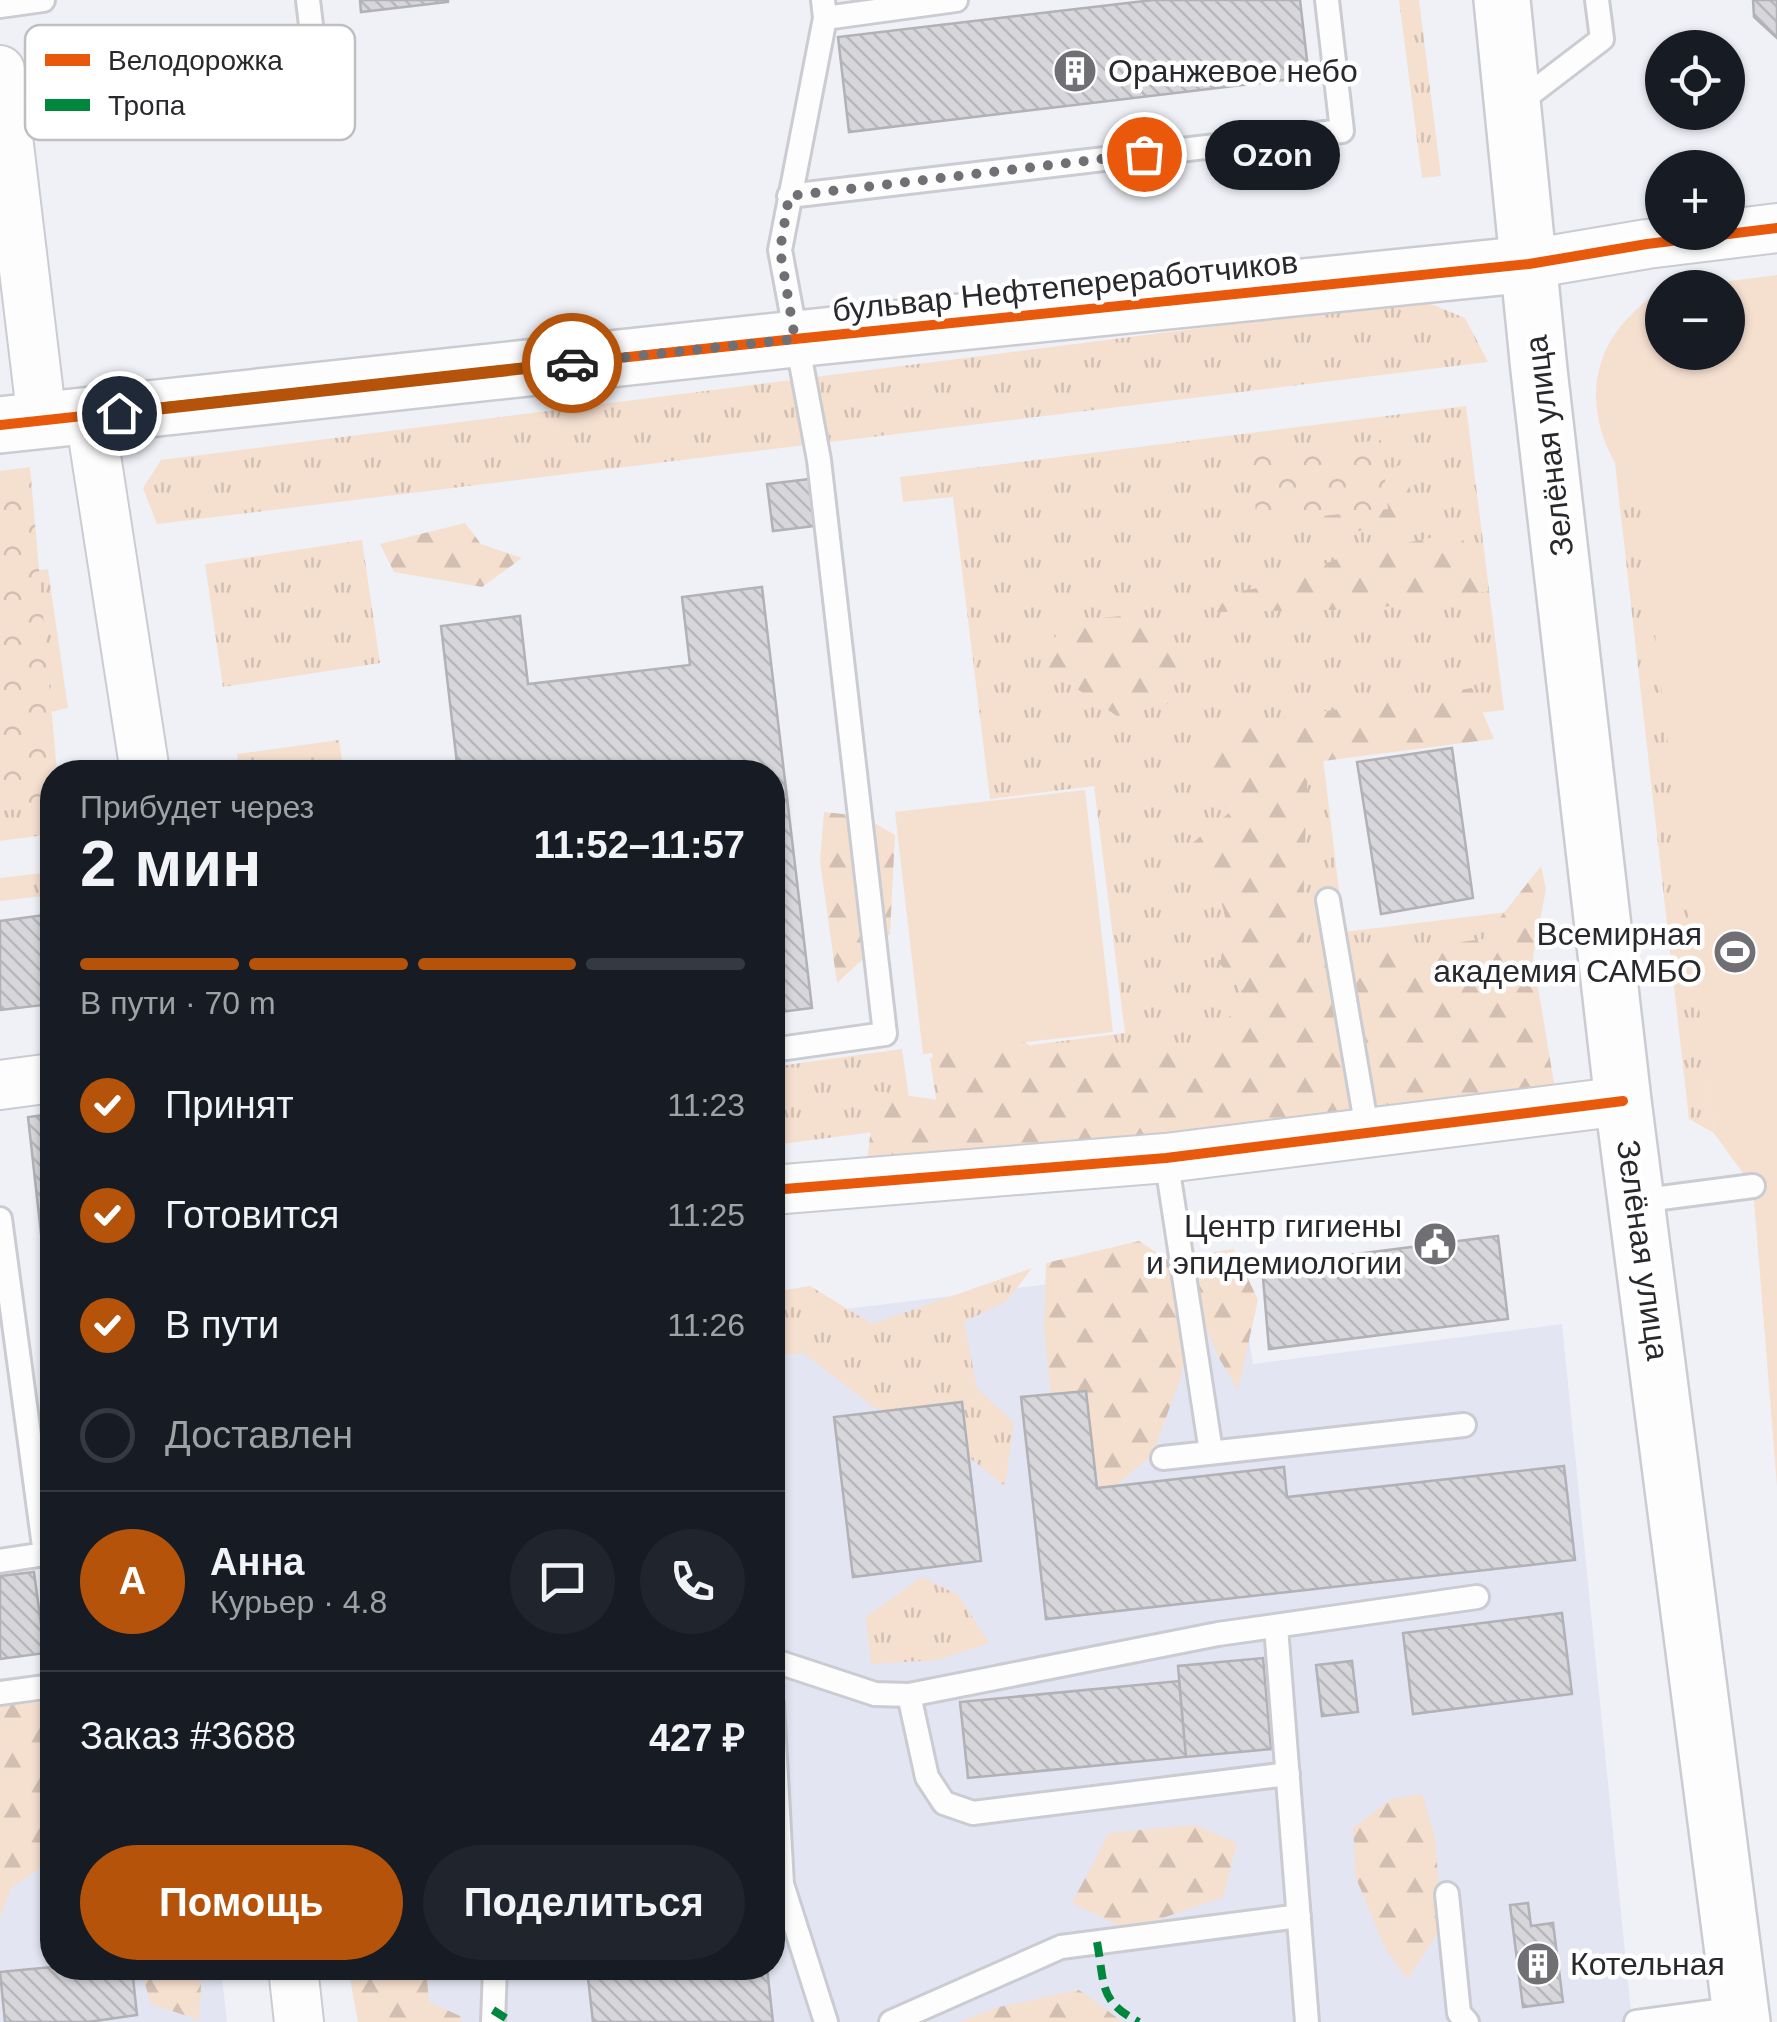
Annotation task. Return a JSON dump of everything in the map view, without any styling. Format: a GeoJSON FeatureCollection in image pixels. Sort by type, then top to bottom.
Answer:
{"type":"FeatureCollection","features":[{"type":"Feature","properties":{"kind":"main road","name":"Зелёная улица"},"geometry":{"type":"LineString","coordinates":[[1502,0],[1623,1102],[1741,2015]]}},
{"type":"Feature","properties":{"kind":"main road","name":"бульвар Нефтепереработчиков"},"geometry":{"type":"LineString","coordinates":[[44,421],[1529,264]]}},
{"type":"Feature","properties":{"kind":"street"},"geometry":{"type":"LineString","coordinates":[[0,70],[44,421],[142,760]]}},
{"type":"Feature","properties":{"kind":"street","name":"бульвар Нефтепереработчиков"},"geometry":{"type":"LineString","coordinates":[[1529,264],[1777,228]]}},
{"type":"Feature","properties":{"kind":"street"},"geometry":{"type":"LineString","coordinates":[[0,1085],[40,1080]]}},
{"type":"Feature","properties":{"kind":"street"},"geometry":{"type":"LineString","coordinates":[[785,1189],[1166,1158],[1623,1102]]}},
{"type":"Feature","properties":{"kind":"street"},"geometry":{"type":"LineString","coordinates":[[294,1980],[299,2022]]}},
{"type":"Feature","properties":{"kind":"lane"},"geometry":{"type":"LineString","coordinates":[[0,6],[43,0]]}},
{"type":"Feature","properties":{"kind":"lane"},"geometry":{"type":"LineString","coordinates":[[308,0],[311,25]]}},
{"type":"Feature","properties":{"kind":"lane"},"geometry":{"type":"LineString","coordinates":[[785,1048],[886,1034],[819,460],[780,250],[824,9],[956,0]]}},
{"type":"Feature","properties":{"kind":"lane"},"geometry":{"type":"LineString","coordinates":[[789,196],[1342,131],[1327,0]]}},
{"type":"Feature","properties":{"kind":"lane"},"geometry":{"type":"LineString","coordinates":[[1513,108],[1602,40],[1597,0]]}},
{"type":"Feature","properties":{"kind":"lane"},"geometry":{"type":"LineString","coordinates":[[1328,900],[1368,1134]]}},
{"type":"Feature","properties":{"kind":"lane"},"geometry":{"type":"LineString","coordinates":[[1166,1158],[1211,1452]]}},
{"type":"Feature","properties":{"kind":"lane"},"geometry":{"type":"LineString","coordinates":[[1638,1201],[1753,1186]]}},
{"type":"Feature","properties":{"kind":"lane"},"geometry":{"type":"LineString","coordinates":[[0,1219],[40,1493]]}},
{"type":"Feature","properties":{"kind":"lane"},"geometry":{"type":"LineString","coordinates":[[1164,1458],[1464,1424]]}},
{"type":"Feature","properties":{"kind":"lane"},"geometry":{"type":"LineString","coordinates":[[0,1561],[40,1556]]}},
{"type":"Feature","properties":{"kind":"lane"},"geometry":{"type":"LineString","coordinates":[[785,1664],[874,1694],[910,1695],[1218,1634],[1476,1597]]}},
{"type":"Feature","properties":{"kind":"lane"},"geometry":{"type":"LineString","coordinates":[[1276,1627],[1307,2022]]}},
{"type":"Feature","properties":{"kind":"lane"},"geometry":{"type":"LineString","coordinates":[[0,1693],[40,1688]]}},
{"type":"Feature","properties":{"kind":"lane"},"geometry":{"type":"LineString","coordinates":[[910,1695],[927,1777],[944,1803],[973,1814],[1288,1774]]}},
{"type":"Feature","properties":{"kind":"lane"},"geometry":{"type":"LineString","coordinates":[[785,1893],[826,2022]]}},
{"type":"Feature","properties":{"kind":"lane"},"geometry":{"type":"LineString","coordinates":[[1447,1894],[1459,2013],[1467,2022]]}},
{"type":"Feature","properties":{"kind":"lane"},"geometry":{"type":"LineString","coordinates":[[891,2022],[1062,1947],[1298,1916]]}},
{"type":"Feature","properties":{"kind":"lane"},"geometry":{"type":"LineString","coordinates":[[493,2022],[494,1980]]}},
{"type":"Feature","properties":{"kind":"lane"},"geometry":{"type":"LineString","coordinates":[[1636,2022],[1741,2015]]}},
{"type":"Feature","properties":{"kind":"shaded area"},"geometry":{"type":"Polygon","coordinates":[[[1236,1261],[1253,1364],[1562,1324],[1632,2022],[397,2022],[392,1980],[785,1980],[785,1317],[1236,1261]]]}},
{"type":"Feature","properties":{"kind":"shaded area"},"geometry":{"type":"Polygon","coordinates":[[[40,1736],[40,1980],[222,1980],[227,2022],[0,2022],[0,1742],[40,1736]]]}},
{"type":"Feature","properties":{"kind":"green space"},"geometry":{"type":"Polygon","coordinates":[[[1399,0],[1419,0],[1441,176],[1422,178],[1399,0]]]}},
{"type":"Feature","properties":{"kind":"green space","name":"Всемирная академия САМБО"},"geometry":{"type":"Polygon","coordinates":[[[1777,275],[1777,1486],[1753,1187],[1714,1133],[1637,482],[1614,461],[1596,403],[1600,365],[1607,348],[1617,331],[1645,303],[1645,370],[1745,370],[1745,279],[1777,275]]]}},
{"type":"Feature","properties":{"kind":"green space"},"geometry":{"type":"Polygon","coordinates":[[[1421,300],[1465,318],[1488,362],[157,524],[143,488],[161,460],[1421,300]]]}},
{"type":"Feature","properties":{"kind":"green space"},"geometry":{"type":"Polygon","coordinates":[[[1466,406],[1504,710],[1320,733],[1344,932],[1516,911],[1540,1093],[945,1161],[930,1058],[1125,1033],[1094,786],[990,799],[953,497],[903,502],[900,477],[1466,406]]]}},
{"type":"Feature","properties":{"kind":"green space"},"geometry":{"type":"Polygon","coordinates":[[[1381,440],[1388,509],[1257,523],[1250,454],[1381,440]]]}},
{"type":"Feature","properties":{"kind":"green space"},"geometry":{"type":"Polygon","coordinates":[[[1405,462],[1415,517],[1315,542],[1289,494],[1326,506],[1405,462]]]}},
{"type":"Feature","properties":{"kind":"green space"},"geometry":{"type":"Polygon","coordinates":[[[1615,463],[1637,482],[1674,497],[1673,771],[1714,1133],[1689,1119],[1615,463]]]}},
{"type":"Feature","properties":{"kind":"green space"},"geometry":{"type":"Polygon","coordinates":[[[30,467],[56,760],[40,760],[40,807],[0,811],[0,471],[30,467]]]}},
{"type":"Feature","properties":{"kind":"green space"},"geometry":{"type":"Polygon","coordinates":[[[465,523],[481,544],[522,558],[482,587],[394,572],[380,544],[465,523]]]}},
{"type":"Feature","properties":{"kind":"green space"},"geometry":{"type":"Polygon","coordinates":[[[1459,532],[1489,591],[1370,609],[1216,612],[1215,596],[1274,585],[1344,556],[1459,532]]]}},
{"type":"Feature","properties":{"kind":"green space"},"geometry":{"type":"Polygon","coordinates":[[[362,540],[380,663],[223,687],[205,564],[362,540]]]}},
{"type":"Feature","properties":{"kind":"green space"},"geometry":{"type":"Polygon","coordinates":[[[48,569],[68,708],[39,715],[0,576],[48,569]]]}},
{"type":"Feature","properties":{"kind":"green space"},"geometry":{"type":"Polygon","coordinates":[[[1135,615],[1177,660],[1170,703],[1117,716],[1043,666],[1062,621],[1135,615]]]}},
{"type":"Feature","properties":{"kind":"green space"},"geometry":{"type":"Polygon","coordinates":[[[1472,688],[1494,739],[1308,763],[1301,951],[1395,951],[1483,939],[1541,866],[1546,889],[1533,957],[1556,1095],[867,1163],[875,1091],[939,1100],[932,1052],[985,1014],[1036,1050],[1114,1047],[1207,1053],[1244,993],[1220,964],[1227,924],[1215,877],[1179,854],[1229,813],[1194,756],[1218,728],[1472,688]]]}},
{"type":"Feature","properties":{"kind":"green space"},"geometry":{"type":"Polygon","coordinates":[[[339,740],[342,760],[238,760],[237,754],[339,740]]]}},
{"type":"Feature","properties":{"kind":"green space"},"geometry":{"type":"Polygon","coordinates":[[[40,790],[40,836],[0,841],[0,794],[40,790]]]}},
{"type":"Feature","properties":{"kind":"green space"},"geometry":{"type":"Polygon","coordinates":[[[1085,790],[1113,1032],[923,1054],[895,812],[1085,790]]]}},
{"type":"Feature","properties":{"kind":"green space"},"geometry":{"type":"Polygon","coordinates":[[[824,812],[862,816],[895,835],[890,934],[837,983],[820,861],[824,812]]]}},
{"type":"Feature","properties":{"kind":"green space"},"geometry":{"type":"Polygon","coordinates":[[[40,873],[40,896],[0,901],[0,878],[40,873]]]}},
{"type":"Feature","properties":{"kind":"green space"},"geometry":{"type":"Polygon","coordinates":[[[902,1049],[913,1127],[785,1143],[785,1065],[902,1049]]]}},
{"type":"Feature","properties":{"kind":"green space"},"geometry":{"type":"Polygon","coordinates":[[[1139,1241],[1166,1259],[1234,1249],[1258,1300],[1238,1390],[1219,1358],[1194,1299],[1180,1380],[1152,1455],[1102,1497],[1085,1408],[1052,1400],[1044,1331],[1046,1263],[1139,1241]]]}},
{"type":"Feature","properties":{"kind":"green space"},"geometry":{"type":"Polygon","coordinates":[[[1032,1268],[1007,1301],[964,1322],[977,1388],[1014,1423],[1005,1486],[930,1426],[874,1407],[803,1353],[785,1355],[785,1290],[810,1286],[872,1324],[1032,1268]]]}},
{"type":"Feature","properties":{"kind":"green space"},"geometry":{"type":"Polygon","coordinates":[[[922,1577],[958,1595],[989,1643],[937,1660],[871,1664],[866,1617],[922,1577]]]}},
{"type":"Feature","properties":{"kind":"green space"},"geometry":{"type":"Polygon","coordinates":[[[40,1702],[40,1868],[11,1888],[0,1917],[0,1706],[40,1702]]]}},
{"type":"Feature","properties":{"kind":"green space"},"geometry":{"type":"Polygon","coordinates":[[[1422,1794],[1435,1837],[1442,1926],[1408,1979],[1386,1950],[1356,1878],[1353,1828],[1392,1799],[1422,1794]]]}},
{"type":"Feature","properties":{"kind":"green space"},"geometry":{"type":"Polygon","coordinates":[[[1195,1825],[1237,1843],[1223,1897],[1128,1930],[1072,1903],[1109,1833],[1195,1825]]]}},
{"type":"Feature","properties":{"kind":"green space"},"geometry":{"type":"Polygon","coordinates":[[[144,1980],[201,1980],[199,2020],[151,2004],[144,1980]]]}},
{"type":"Feature","properties":{"kind":"green space"},"geometry":{"type":"Polygon","coordinates":[[[350,1980],[427,1980],[429,2002],[460,2016],[462,2022],[358,2022],[350,1980]]]}},
{"type":"Feature","properties":{"kind":"green space"},"geometry":{"type":"Polygon","coordinates":[[[1079,1990],[1123,2022],[958,2022],[999,2007],[1079,1990]]]}},
{"type":"Feature","properties":{"kind":"building"},"geometry":{"type":"Polygon","coordinates":[[[360,0],[448,0],[448,2],[361,12],[360,0]]]}},
{"type":"Feature","properties":{"kind":"building","name":"Оранжевое небо"},"geometry":{"type":"Polygon","coordinates":[[[1153,0],[1300,0],[1309,77],[849,132],[838,37],[1153,0]]]}},
{"type":"Feature","properties":{"kind":"building"},"geometry":{"type":"Polygon","coordinates":[[[1753,0],[1777,0],[1777,38],[1754,17],[1753,0]]]}},
{"type":"Feature","properties":{"kind":"building"},"geometry":{"type":"Polygon","coordinates":[[[810,479],[815,526],[773,531],[767,484],[810,479]]]}},
{"type":"Feature","properties":{"kind":"building"},"geometry":{"type":"Polygon","coordinates":[[[762,587],[783,760],[457,760],[441,626],[520,616],[528,684],[690,665],[682,597],[762,587]]]}},
{"type":"Feature","properties":{"kind":"building"},"geometry":{"type":"Polygon","coordinates":[[[1452,748],[1473,898],[1381,914],[1357,762],[1452,748]]]}},
{"type":"Feature","properties":{"kind":"building"},"geometry":{"type":"Polygon","coordinates":[[[785,781],[812,1008],[785,1011],[785,781]]]}},
{"type":"Feature","properties":{"kind":"building"},"geometry":{"type":"Polygon","coordinates":[[[40,916],[40,1005],[0,1010],[0,921],[40,916]]]}},
{"type":"Feature","properties":{"kind":"building"},"geometry":{"type":"Polygon","coordinates":[[[40,1116],[40,1224],[28,1117],[40,1116]]]}},
{"type":"Feature","properties":{"kind":"building"},"geometry":{"type":"Polygon","coordinates":[[[1498,1236],[1508,1319],[1269,1349],[1262,1266],[1498,1236]]]}},
{"type":"Feature","properties":{"kind":"building"},"geometry":{"type":"Polygon","coordinates":[[[1086,1391],[1097,1488],[1284,1467],[1287,1497],[1564,1466],[1575,1560],[1046,1619],[1021,1397],[1086,1391]]]}},
{"type":"Feature","properties":{"kind":"building"},"geometry":{"type":"Polygon","coordinates":[[[962,1402],[981,1561],[853,1577],[834,1417],[962,1402]]]}},
{"type":"Feature","properties":{"kind":"building"},"geometry":{"type":"Polygon","coordinates":[[[34,1572],[40,1654],[0,1659],[0,1576],[34,1572]]]}},
{"type":"Feature","properties":{"kind":"building"},"geometry":{"type":"Polygon","coordinates":[[[1562,1613],[1572,1694],[1413,1714],[1403,1633],[1562,1613]]]}},
{"type":"Feature","properties":{"kind":"building"},"geometry":{"type":"Polygon","coordinates":[[[1263,1658],[1271,1749],[1186,1757],[1178,1666],[1263,1658]]]}},
{"type":"Feature","properties":{"kind":"building"},"geometry":{"type":"Polygon","coordinates":[[[1352,1661],[1358,1712],[1322,1716],[1316,1665],[1352,1661]]]}},
{"type":"Feature","properties":{"kind":"building"},"geometry":{"type":"Polygon","coordinates":[[[1179,1681],[1186,1757],[968,1778],[960,1702],[1179,1681]]]}},
{"type":"Feature","properties":{"kind":"building","name":"Котельная"},"geometry":{"type":"Polygon","coordinates":[[[1528,1903],[1531,1926],[1553,1923],[1563,2002],[1523,2007],[1510,1905],[1528,1903]]]}},
{"type":"Feature","properties":{"kind":"building"},"geometry":{"type":"Polygon","coordinates":[[[40,1968],[40,1980],[133,1980],[137,2015],[88,2022],[5,2022],[0,1972],[40,1968]]]}},
{"type":"Feature","properties":{"kind":"building"},"geometry":{"type":"Polygon","coordinates":[[[588,1980],[768,1980],[773,2022],[593,2022],[588,1980]]]}},
{"type":"Feature","properties":{"kind":"marked path"},"geometry":{"type":"LineString","coordinates":[[1097,1942],[1110,1999],[1139,2022]]}},
{"type":"Feature","properties":{"kind":"marked path"},"geometry":{"type":"LineString","coordinates":[[493,2010],[512,2022]]}},
{"type":"Feature","properties":{"kind":"cycle path"},"geometry":{"type":"LineString","coordinates":[[0,425],[1529,264],[1777,228]]}},
{"type":"Feature","properties":{"kind":"cycle path"},"geometry":{"type":"LineString","coordinates":[[785,1189],[1166,1158],[1623,1101]]}},
{"type":"Feature","properties":{"kind":"way so far"},"geometry":{"type":"LineString","coordinates":[[572,363],[795,339],[780,250],[789,196],[1144,154]]}},
{"type":"Feature","properties":{"kind":"place","name":"Оранжевое небо"},"geometry":{"type":"Point","coordinates":[1075,71]}},
{"type":"Feature","properties":{"kind":"place","name":"Ozon"},"geometry":{"type":"Point","coordinates":[1144,154]}},
{"type":"Feature","properties":{"kind":"place","name":"Всемирная академия САМБО"},"geometry":{"type":"Point","coordinates":[1735,952]}},
{"type":"Feature","properties":{"kind":"place","name":"Центр гигиены и эпидемиологии"},"geometry":{"type":"Point","coordinates":[1435,1244]}},
{"type":"Feature","properties":{"kind":"place","name":"Котельная"},"geometry":{"type":"Point","coordinates":[1538,1964]}},
{"type":"Feature","properties":{"kind":"route"},"geometry":{"type":"LineString","coordinates":[[119,413],[572,363]]}}]}
